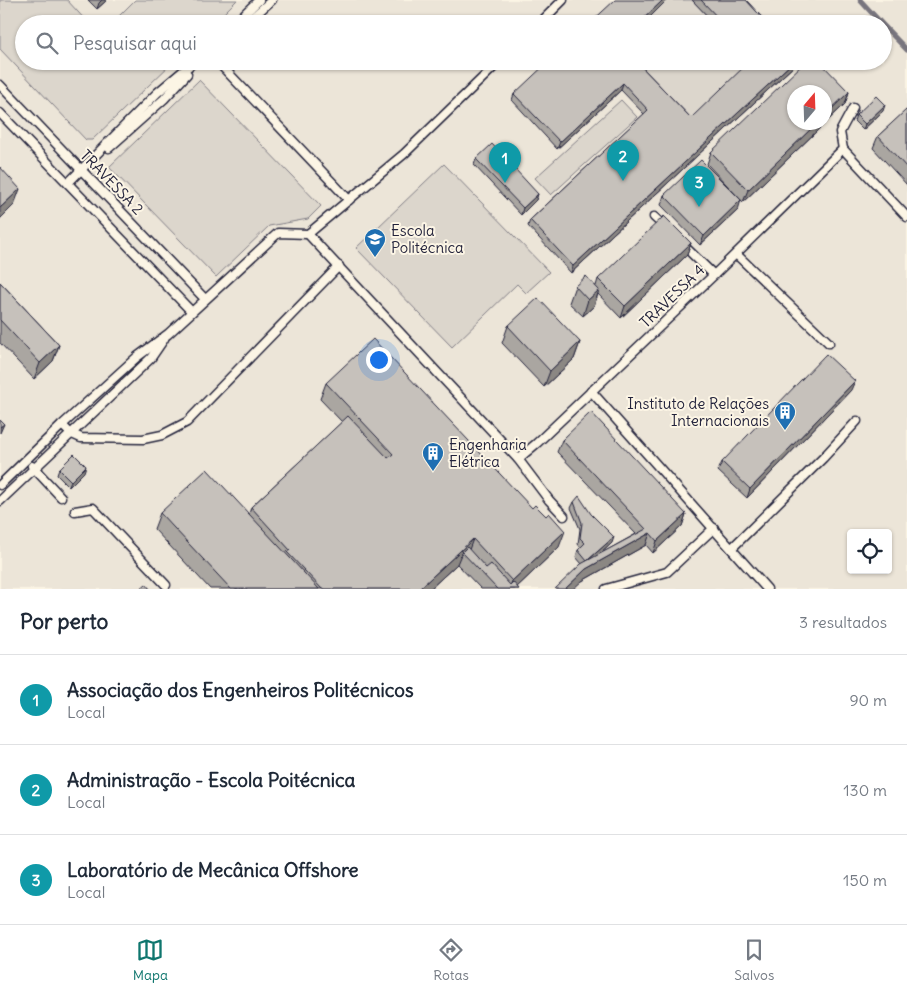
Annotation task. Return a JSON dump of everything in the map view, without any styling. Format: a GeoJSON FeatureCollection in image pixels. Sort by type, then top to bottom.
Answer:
{"type":"FeatureCollection","features":[{"type":"Feature","properties":{"kind":"lane"},"geometry":{"type":"LineString","coordinates":[[243,15],[259,0]]}},
{"type":"Feature","properties":{"kind":"lane"},"geometry":{"type":"LineString","coordinates":[[255,15],[272,0]]}},
{"type":"Feature","properties":{"kind":"lane"},"geometry":{"type":"LineString","coordinates":[[548,15],[563,0]]}},
{"type":"Feature","properties":{"kind":"lane"},"geometry":{"type":"LineString","coordinates":[[68,183],[157,93],[186,70]]}},
{"type":"Feature","properties":{"kind":"lane"},"geometry":{"type":"LineString","coordinates":[[226,70],[349,200]]}},
{"type":"Feature","properties":{"kind":"lane"},"geometry":{"type":"LineString","coordinates":[[0,485],[137,356],[168,334],[278,233],[308,234],[404,154],[491,70]]}},
{"type":"Feature","properties":{"kind":"lane","name":"TRAVESSA 2"},"geometry":{"type":"LineString","coordinates":[[0,85],[205,299]]}},
{"type":"Feature","properties":{"kind":"lane"},"geometry":{"type":"LineString","coordinates":[[853,108],[840,132],[843,149],[907,216]]}},
{"type":"Feature","properties":{"kind":"lane"},"geometry":{"type":"LineString","coordinates":[[0,113],[191,312]]}},
{"type":"Feature","properties":{"kind":"lane","name":"TRAVESSA 4"},"geometry":{"type":"LineString","coordinates":[[518,459],[714,275],[843,149]]}},
{"type":"Feature","properties":{"kind":"lane"},"geometry":{"type":"LineString","coordinates":[[654,217],[714,275]]}},
{"type":"Feature","properties":{"kind":"lane"},"geometry":{"type":"LineString","coordinates":[[308,234],[518,459],[548,500],[564,516]]}},
{"type":"Feature","properties":{"kind":"lane"},"geometry":{"type":"LineString","coordinates":[[736,254],[829,343]]}},
{"type":"Feature","properties":{"kind":"lane"},"geometry":{"type":"LineString","coordinates":[[62,425],[70,433],[81,438],[143,439],[162,435],[187,422],[339,266]]}},
{"type":"Feature","properties":{"kind":"lane"},"geometry":{"type":"LineString","coordinates":[[0,501],[151,358],[168,334]]}},
{"type":"Feature","properties":{"kind":"lane"},"geometry":{"type":"LineString","coordinates":[[591,391],[767,589]]}},
{"type":"Feature","properties":{"kind":"lane"},"geometry":{"type":"LineString","coordinates":[[732,548],[823,458],[857,421]]}},
{"type":"Feature","properties":{"kind":"lane"},"geometry":{"type":"LineString","coordinates":[[27,461],[61,497]]}},
{"type":"Feature","properties":{"kind":"lane"},"geometry":{"type":"LineString","coordinates":[[75,511],[92,508],[166,585]]}},
{"type":"Feature","properties":{"kind":"lane"},"geometry":{"type":"LineString","coordinates":[[606,589],[667,572],[714,528]]}},
{"type":"Feature","properties":{"kind":"shaded area","name":"Escola Politécnica"},"geometry":{"type":"Polygon","coordinates":[[[0,0],[907,0],[907,589],[0,589],[0,0]]]}},
{"type":"Feature","properties":{"kind":"shaded area"},"geometry":{"type":"Polygon","coordinates":[[[0,0],[67,0],[81,15],[15,15],[15,65],[0,49],[0,0]]]}},
{"type":"Feature","properties":{"kind":"shaded area"},"geometry":{"type":"Polygon","coordinates":[[[135,0],[237,0],[222,15],[120,15],[135,0]]]}},
{"type":"Feature","properties":{"kind":"shaded area"},"geometry":{"type":"Polygon","coordinates":[[[667,0],[692,0],[706,15],[652,15],[667,0]]]}},
{"type":"Feature","properties":{"kind":"shaded area"},"geometry":{"type":"Polygon","coordinates":[[[20,70],[165,70],[92,140],[86,140],[20,70]]]}},
{"type":"Feature","properties":{"kind":"shaded area"},"geometry":{"type":"Polygon","coordinates":[[[636,70],[742,70],[688,124],[636,70]]]}},
{"type":"Feature","properties":{"kind":"shaded area"},"geometry":{"type":"Polygon","coordinates":[[[199,80],[321,206],[308,219],[269,226],[216,277],[109,167],[199,80]]]}},
{"type":"Feature","properties":{"kind":"shaded area"},"geometry":{"type":"Polygon","coordinates":[[[621,100],[637,117],[551,195],[535,178],[621,100]]]}},
{"type":"Feature","properties":{"kind":"shaded area"},"geometry":{"type":"Polygon","coordinates":[[[444,164],[549,272],[526,293],[517,284],[452,347],[356,248],[444,164]]]}},
{"type":"Feature","properties":{"kind":"building"},"geometry":{"type":"Polygon","coordinates":[[[615,0],[663,0],[647,15],[599,15],[615,0]]]}},
{"type":"Feature","properties":{"kind":"building"},"geometry":{"type":"Polygon","coordinates":[[[701,0],[746,0],[760,15],[715,15],[701,0]]]}},
{"type":"Feature","properties":{"kind":"building"},"geometry":{"type":"Polygon","coordinates":[[[539,70],[645,70],[691,118],[741,70],[784,70],[573,266],[530,220],[648,110],[623,83],[560,142],[514,94],[539,70]]]}},
{"type":"Feature","properties":{"kind":"building"},"geometry":{"type":"Polygon","coordinates":[[[797,70],[828,70],[849,92],[832,108],[832,85],[787,85],[787,130],[810,130],[748,190],[711,152],[797,70]]]}},
{"type":"Feature","properties":{"kind":"building"},"geometry":{"type":"Polygon","coordinates":[[[876,96],[885,105],[865,124],[856,115],[876,96]]]}},
{"type":"Feature","properties":{"kind":"building"},"geometry":{"type":"Polygon","coordinates":[[[907,110],[907,168],[878,136],[907,110]]]}},
{"type":"Feature","properties":{"kind":"building"},"geometry":{"type":"Polygon","coordinates":[[[492,144],[538,194],[523,208],[476,159],[492,144]]]}},
{"type":"Feature","properties":{"kind":"building"},"geometry":{"type":"Polygon","coordinates":[[[701,160],[741,200],[704,236],[664,195],[701,160]]]}},
{"type":"Feature","properties":{"kind":"building"},"geometry":{"type":"Polygon","coordinates":[[[0,167],[20,189],[0,208],[0,167]]]}},
{"type":"Feature","properties":{"kind":"building"},"geometry":{"type":"Polygon","coordinates":[[[664,216],[691,243],[625,306],[598,279],[664,216]]]}},
{"type":"Feature","properties":{"kind":"building"},"geometry":{"type":"Polygon","coordinates":[[[586,276],[599,290],[588,300],[575,286],[586,276]]]}},
{"type":"Feature","properties":{"kind":"building"},"geometry":{"type":"Polygon","coordinates":[[[0,282],[59,345],[40,363],[0,320],[0,282]]]}},
{"type":"Feature","properties":{"kind":"building"},"geometry":{"type":"Polygon","coordinates":[[[538,298],[580,342],[550,371],[508,326],[538,298]]]}},
{"type":"Feature","properties":{"kind":"building","name":"Engenharia Elétrica"},"geometry":{"type":"Polygon","coordinates":[[[373,339],[532,508],[535,505],[546,516],[549,513],[565,531],[512,581],[473,539],[419,589],[322,589],[287,552],[290,550],[251,507],[348,416],[388,458],[393,454],[326,383],[373,339]]]}},
{"type":"Feature","properties":{"kind":"building","name":"Instituto de Relações Internacionais"},"geometry":{"type":"Polygon","coordinates":[[[826,354],[855,381],[750,489],[722,462],[826,354]]]}},
{"type":"Feature","properties":{"kind":"building"},"geometry":{"type":"Polygon","coordinates":[[[591,412],[686,514],[657,541],[650,533],[586,569],[565,589],[555,589],[581,564],[646,529],[562,440],[591,412]]]}},
{"type":"Feature","properties":{"kind":"building"},"geometry":{"type":"Polygon","coordinates":[[[74,454],[86,466],[71,481],[59,469],[74,454]]]}},
{"type":"Feature","properties":{"kind":"building"},"geometry":{"type":"Polygon","coordinates":[[[207,469],[319,589],[231,589],[160,513],[207,469]]]}},
{"type":"Feature","properties":{"kind":"building"},"geometry":{"type":"Polygon","coordinates":[[[579,496],[591,514],[614,537],[587,561],[578,550],[585,543],[580,538],[582,523],[574,502],[579,496]]]}},
{"type":"Feature","properties":{"kind":"building"},"geometry":{"type":"Polygon","coordinates":[[[467,547],[486,568],[491,564],[510,585],[513,582],[519,589],[497,589],[462,552],[467,547]]]}},
{"type":"Feature","properties":{"kind":"building"},"geometry":{"type":"Polygon","coordinates":[[[146,584],[150,589],[140,589],[146,584]]]}},
{"type":"Feature","properties":{"kind":"waterway"},"geometry":{"type":"LineString","coordinates":[[860,0],[874,15]]}},
{"type":"Feature","properties":{"kind":"waterway"},"geometry":{"type":"LineString","coordinates":[[892,34],[907,50]]}},
{"type":"Feature","properties":{"kind":"place","name":"Administração - Escola Poitécnica"},"geometry":{"type":"Point","coordinates":[623,181]}},
{"type":"Feature","properties":{"kind":"place","name":"Associação dos Engenheiros Politécnicos"},"geometry":{"type":"Point","coordinates":[505,183]}},
{"type":"Feature","properties":{"kind":"place","name":"Laboratório de Mecânica Offshore"},"geometry":{"type":"Point","coordinates":[699,207]}},
{"type":"Feature","properties":{"kind":"place","name":"Escola Politécnica"},"geometry":{"type":"Point","coordinates":[375,258]}},
{"type":"Feature","properties":{"kind":"place","name":"Instituto de Relações Internacionais"},"geometry":{"type":"Point","coordinates":[785,431]}},
{"type":"Feature","properties":{"kind":"place","name":"Engenharia Elétrica"},"geometry":{"type":"Point","coordinates":[433,472]}}]}
